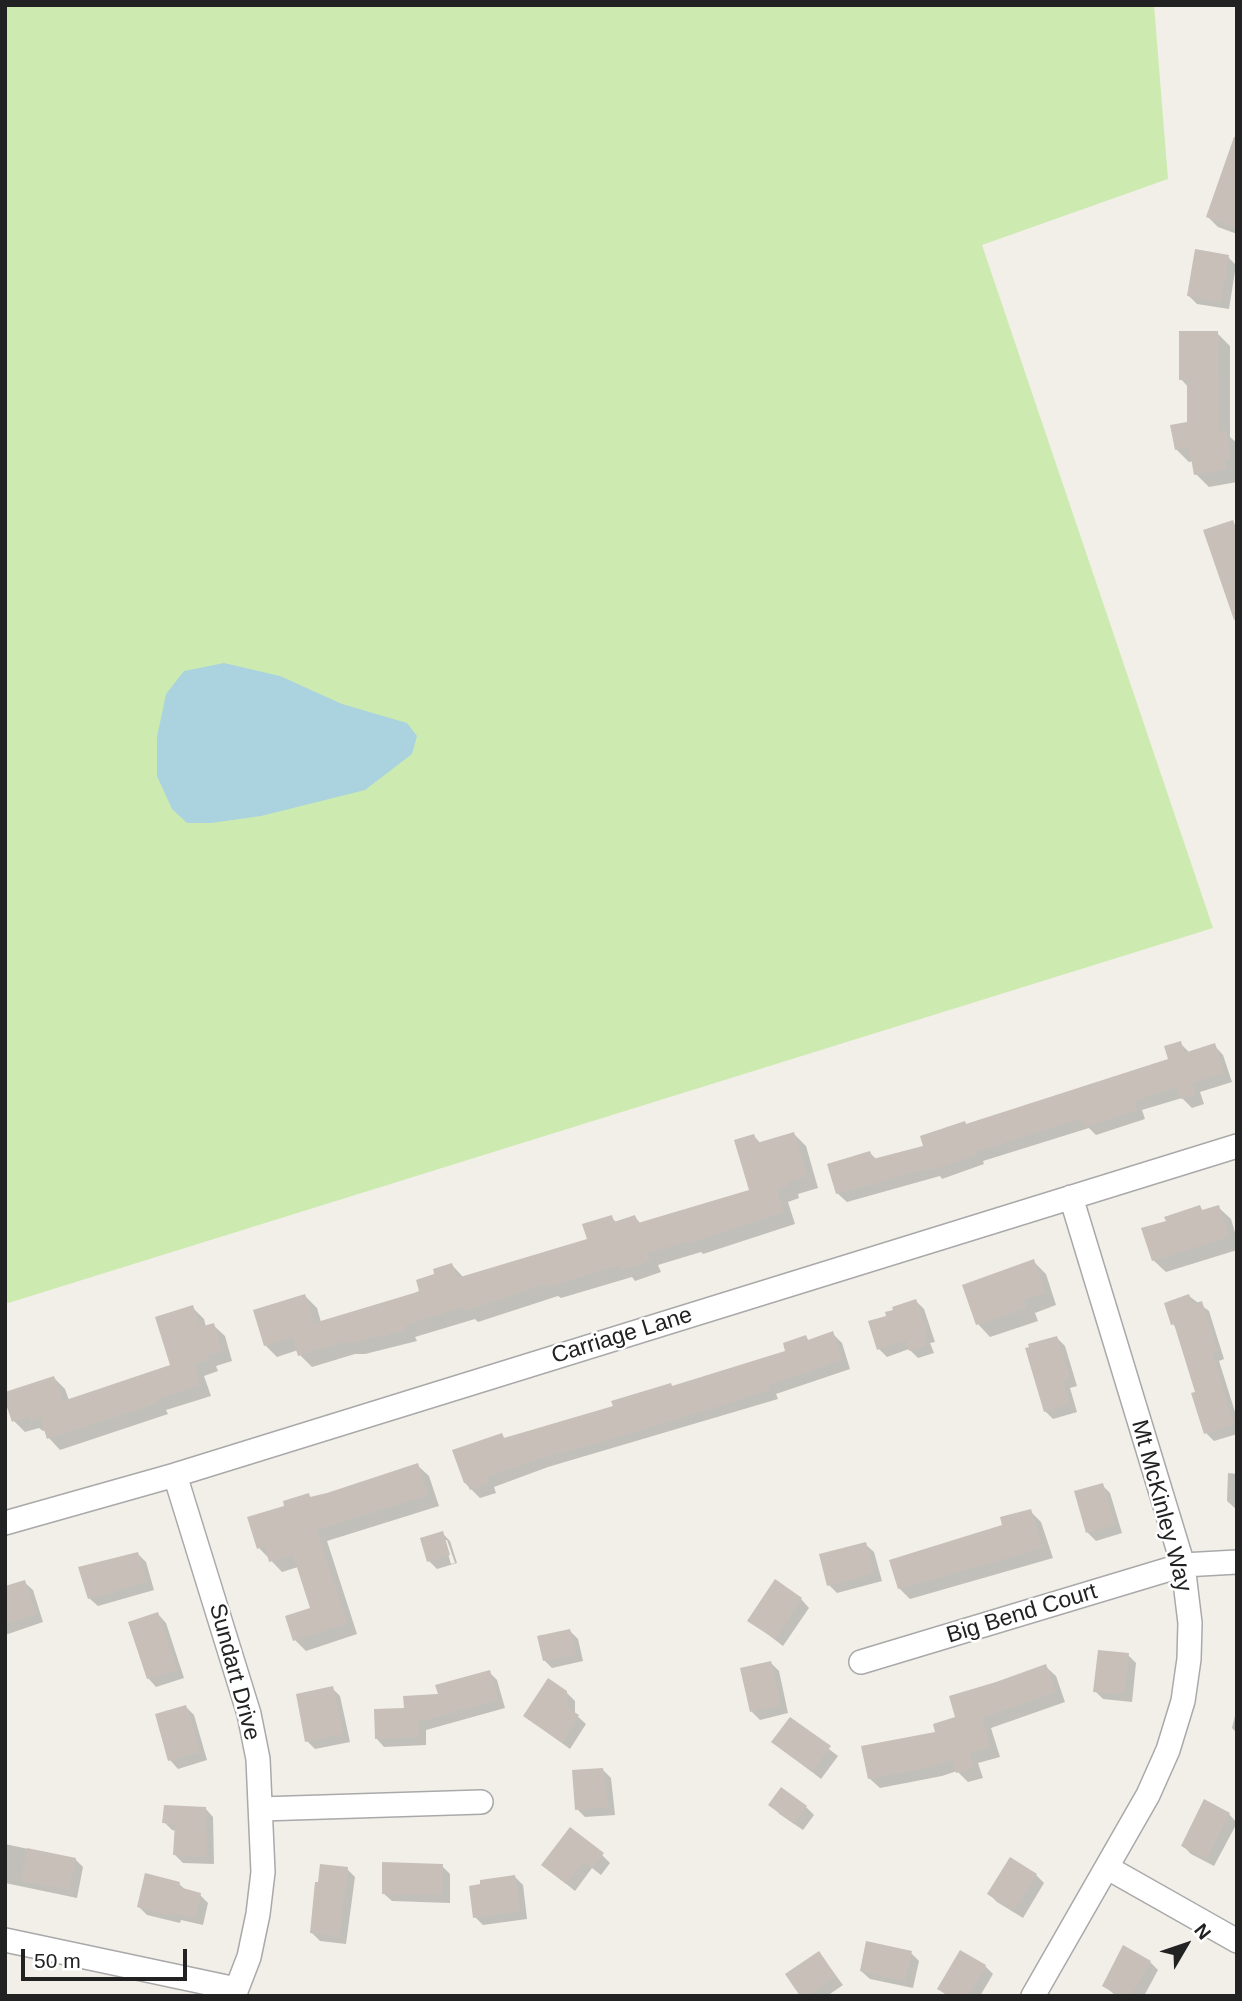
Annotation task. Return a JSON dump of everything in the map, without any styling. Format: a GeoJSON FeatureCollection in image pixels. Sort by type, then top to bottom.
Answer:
{"type":"FeatureCollection","features":[{"type":"Feature","properties":{"kind":"street","name":"Carriage Lane"},"geometry":{"type":"LineString","coordinates":[[5,1523],[175,1475],[1237,1146]]}},
{"type":"Feature","properties":{"kind":"street","name":"Mt McKinley Way"},"geometry":{"type":"LineString","coordinates":[[1033,1996],[1148,1795],[1168,1750],[1183,1701],[1189,1659],[1190,1623],[1183,1566],[1071,1197]]}},
{"type":"Feature","properties":{"kind":"street","name":"Sundart Drive"},"geometry":{"type":"LineString","coordinates":[[175,1475],[249,1714],[258,1759],[263,1872],[249,1957],[235,1992]]}},
{"type":"Feature","properties":{"kind":"street","name":"Big Bend Court"},"geometry":{"type":"LineString","coordinates":[[861,1662],[1183,1566],[1237,1562]]}},
{"type":"Feature","properties":{"kind":"street"},"geometry":{"type":"LineString","coordinates":[[261,1809],[481,1802]]}},
{"type":"Feature","properties":{"kind":"street"},"geometry":{"type":"LineString","coordinates":[[1108,1868],[1237,1941]]}},
{"type":"Feature","properties":{"kind":"street"},"geometry":{"type":"LineString","coordinates":[[5,1940],[235,1992]]}},
{"type":"Feature","properties":{"kind":"green space"},"geometry":{"type":"Polygon","coordinates":[[[5,5],[1154,5],[1168,179],[982,245],[1213,928],[5,1304],[5,5]]]}},
{"type":"Feature","properties":{"kind":"water"},"geometry":{"type":"Polygon","coordinates":[[[224,663],[280,676],[342,704],[407,723],[417,736],[412,754],[365,790],[261,816],[211,823],[187,823],[172,809],[157,776],[157,737],[166,694],[184,671],[224,663]]]}},
{"type":"Feature","properties":{"kind":"building"},"geometry":{"type":"Polygon","coordinates":[[[1234,137],[1237,137],[1237,228],[1206,217],[1234,137]]]}},
{"type":"Feature","properties":{"kind":"building"},"geometry":{"type":"Polygon","coordinates":[[[1195,249],[1229,255],[1221,302],[1187,296],[1195,249]]]}},
{"type":"Feature","properties":{"kind":"building"},"geometry":{"type":"Polygon","coordinates":[[[1179,331],[1218,331],[1219,432],[1226,430],[1231,458],[1225,460],[1227,469],[1194,475],[1189,447],[1175,450],[1170,425],[1187,422],[1187,380],[1179,380],[1179,331]]]}},
{"type":"Feature","properties":{"kind":"building"},"geometry":{"type":"Polygon","coordinates":[[[1233,520],[1237,531],[1237,619],[1234,620],[1203,530],[1233,520]]]}},
{"type":"Feature","properties":{"kind":"building"},"geometry":{"type":"Polygon","coordinates":[[[1181,1041],[1184,1053],[1215,1043],[1224,1073],[1192,1083],[1196,1095],[1181,1099],[1177,1087],[1134,1101],[1137,1110],[1085,1127],[1082,1118],[975,1152],[976,1155],[931,1170],[930,1168],[836,1194],[827,1164],[870,1151],[873,1159],[923,1146],[920,1136],[965,1121],[966,1124],[1168,1059],[1164,1046],[1181,1041]]]}},
{"type":"Feature","properties":{"kind":"building"},"geometry":{"type":"Polygon","coordinates":[[[794,1132],[807,1176],[787,1182],[788,1186],[777,1190],[784,1212],[689,1243],[688,1241],[647,1253],[650,1261],[621,1270],[620,1265],[547,1287],[546,1284],[464,1311],[463,1307],[405,1325],[406,1330],[380,1337],[379,1335],[352,1343],[343,1342],[298,1356],[292,1337],[264,1346],[253,1310],[305,1294],[314,1323],[419,1291],[416,1280],[434,1274],[433,1269],[452,1263],[457,1278],[587,1239],[582,1224],[612,1215],[614,1222],[635,1215],[638,1223],[749,1190],[734,1140],[754,1134],[757,1143],[794,1132]]]}},
{"type":"Feature","properties":{"kind":"building"},"geometry":{"type":"Polygon","coordinates":[[[1200,1205],[1202,1210],[1219,1205],[1228,1237],[1152,1261],[1141,1228],[1166,1221],[1164,1217],[1200,1205]]]}},
{"type":"Feature","properties":{"kind":"building"},"geometry":{"type":"Polygon","coordinates":[[[1034,1259],[1045,1293],[1023,1300],[1027,1308],[976,1325],[962,1285],[1034,1259]]]}},
{"type":"Feature","properties":{"kind":"building"},"geometry":{"type":"Polygon","coordinates":[[[1189,1294],[1192,1304],[1202,1301],[1217,1351],[1212,1353],[1234,1424],[1204,1434],[1191,1393],[1195,1392],[1174,1324],[1171,1325],[1164,1303],[1189,1294]]]}},
{"type":"Feature","properties":{"kind":"building"},"geometry":{"type":"Polygon","coordinates":[[[916,1299],[928,1334],[924,1335],[927,1345],[909,1351],[905,1340],[877,1350],[868,1321],[886,1316],[885,1312],[893,1310],[892,1307],[916,1299]]]}},
{"type":"Feature","properties":{"kind":"building"},"geometry":{"type":"Polygon","coordinates":[[[193,1305],[200,1327],[214,1323],[222,1350],[206,1355],[208,1360],[194,1364],[200,1385],[156,1399],[158,1403],[47,1439],[40,1417],[30,1421],[29,1416],[12,1422],[5,1392],[54,1376],[63,1401],[170,1365],[155,1317],[193,1305]]]}},
{"type":"Feature","properties":{"kind":"building"},"geometry":{"type":"Polygon","coordinates":[[[833,1331],[842,1360],[768,1385],[770,1390],[486,1477],[488,1483],[470,1490],[467,1483],[464,1483],[452,1450],[502,1433],[504,1438],[613,1406],[611,1401],[671,1383],[672,1386],[785,1351],[783,1343],[806,1335],[808,1340],[833,1331]]]}},
{"type":"Feature","properties":{"kind":"building"},"geometry":{"type":"Polygon","coordinates":[[[1057,1336],[1070,1378],[1063,1380],[1070,1404],[1044,1412],[1025,1348],[1029,1347],[1028,1344],[1057,1336]]]}},
{"type":"Feature","properties":{"kind":"building"},"geometry":{"type":"Polygon","coordinates":[[[418,1463],[428,1495],[316,1530],[347,1623],[293,1641],[285,1616],[310,1608],[293,1555],[269,1562],[265,1546],[257,1549],[247,1517],[284,1506],[283,1501],[309,1493],[310,1497],[327,1493],[418,1463]]]}},
{"type":"Feature","properties":{"kind":"building"},"geometry":{"type":"Polygon","coordinates":[[[1103,1483],[1115,1525],[1086,1533],[1074,1491],[1103,1483]]]}},
{"type":"Feature","properties":{"kind":"building"},"geometry":{"type":"Polygon","coordinates":[[[1031,1509],[1043,1548],[898,1589],[889,1560],[1002,1525],[1000,1517],[1031,1509]]]}},
{"type":"Feature","properties":{"kind":"building"},"geometry":{"type":"Polygon","coordinates":[[[443,1531],[450,1555],[427,1562],[420,1538],[443,1531]]]}},
{"type":"Feature","properties":{"kind":"building"},"geometry":{"type":"Polygon","coordinates":[[[866,1542],[874,1573],[827,1586],[819,1554],[866,1542]]]}},
{"type":"Feature","properties":{"kind":"building"},"geometry":{"type":"Polygon","coordinates":[[[138,1552],[147,1582],[88,1599],[78,1567],[138,1552]]]}},
{"type":"Feature","properties":{"kind":"building"},"geometry":{"type":"Polygon","coordinates":[[[775,1579],[802,1598],[775,1639],[747,1621],[775,1579]]]}},
{"type":"Feature","properties":{"kind":"building"},"geometry":{"type":"Polygon","coordinates":[[[25,1580],[36,1614],[5,1624],[5,1586],[25,1580]]]}},
{"type":"Feature","properties":{"kind":"building"},"geometry":{"type":"Polygon","coordinates":[[[158,1612],[177,1670],[147,1679],[128,1622],[158,1612]]]}},
{"type":"Feature","properties":{"kind":"building"},"geometry":{"type":"Polygon","coordinates":[[[570,1629],[576,1654],[543,1661],[537,1636],[570,1629]]]}},
{"type":"Feature","properties":{"kind":"building"},"geometry":{"type":"Polygon","coordinates":[[[1098,1650],[1129,1653],[1124,1694],[1093,1692],[1098,1650]]]}},
{"type":"Feature","properties":{"kind":"building"},"geometry":{"type":"Polygon","coordinates":[[[771,1661],[781,1705],[750,1712],[740,1668],[771,1661]]]}},
{"type":"Feature","properties":{"kind":"building"},"geometry":{"type":"Polygon","coordinates":[[[1046,1664],[1056,1692],[982,1718],[990,1747],[969,1753],[974,1768],[956,1773],[952,1759],[931,1767],[868,1779],[861,1746],[935,1732],[933,1724],[955,1717],[949,1696],[1046,1664]]]}},
{"type":"Feature","properties":{"kind":"building"},"geometry":{"type":"Polygon","coordinates":[[[490,1670],[498,1700],[418,1722],[419,1737],[375,1739],[374,1709],[404,1708],[403,1696],[438,1694],[435,1685],[490,1670]]]}},
{"type":"Feature","properties":{"kind":"building"},"geometry":{"type":"Polygon","coordinates":[[[548,1678],[567,1691],[568,1708],[579,1715],[562,1743],[523,1716],[548,1678]]]}},
{"type":"Feature","properties":{"kind":"building"},"geometry":{"type":"Polygon","coordinates":[[[333,1686],[343,1734],[305,1742],[296,1694],[333,1686]]]}},
{"type":"Feature","properties":{"kind":"building"},"geometry":{"type":"Polygon","coordinates":[[[186,1705],[200,1752],[168,1761],[155,1714],[186,1705]]]}},
{"type":"Feature","properties":{"kind":"building"},"geometry":{"type":"Polygon","coordinates":[[[790,1717],[831,1746],[812,1772],[771,1742],[790,1717]]]}},
{"type":"Feature","properties":{"kind":"building"},"geometry":{"type":"Polygon","coordinates":[[[603,1768],[608,1807],[575,1810],[572,1770],[603,1768]]]}},
{"type":"Feature","properties":{"kind":"building"},"geometry":{"type":"Polygon","coordinates":[[[781,1787],[807,1806],[794,1824],[768,1805],[781,1787]]]}},
{"type":"Feature","properties":{"kind":"building"},"geometry":{"type":"Polygon","coordinates":[[[1204,1799],[1230,1813],[1206,1859],[1181,1846],[1204,1799]]]}},
{"type":"Feature","properties":{"kind":"building"},"geometry":{"type":"Polygon","coordinates":[[[164,1805],[206,1807],[207,1857],[173,1855],[175,1824],[162,1823],[164,1805]]]}},
{"type":"Feature","properties":{"kind":"building"},"geometry":{"type":"Polygon","coordinates":[[[570,1827],[604,1853],[592,1868],[583,1862],[566,1884],[541,1865],[570,1827]]]}},
{"type":"Feature","properties":{"kind":"building"},"geometry":{"type":"Polygon","coordinates":[[[27,1848],[76,1858],[69,1890],[21,1881],[27,1848]]]}},
{"type":"Feature","properties":{"kind":"building"},"geometry":{"type":"Polygon","coordinates":[[[1010,1857],[1037,1874],[1014,1911],[987,1894],[1010,1857]]]}},
{"type":"Feature","properties":{"kind":"building"},"geometry":{"type":"Polygon","coordinates":[[[382,1862],[443,1864],[442,1895],[382,1894],[382,1862]]]}},
{"type":"Feature","properties":{"kind":"building"},"geometry":{"type":"Polygon","coordinates":[[[320,1864],[348,1867],[339,1937],[310,1933],[315,1882],[318,1882],[320,1864]]]}},
{"type":"Feature","properties":{"kind":"building"},"geometry":{"type":"Polygon","coordinates":[[[145,1873],[180,1882],[179,1887],[201,1893],[195,1918],[173,1913],[173,1916],[137,1907],[145,1873]]]}},
{"type":"Feature","properties":{"kind":"building"},"geometry":{"type":"Polygon","coordinates":[[[515,1875],[520,1911],[473,1918],[469,1886],[480,1884],[480,1880],[515,1875]]]}},
{"type":"Feature","properties":{"kind":"building"},"geometry":{"type":"Polygon","coordinates":[[[866,1941],[912,1951],[905,1981],[860,1971],[866,1941]]]}},
{"type":"Feature","properties":{"kind":"building"},"geometry":{"type":"Polygon","coordinates":[[[1123,1945],[1151,1961],[1131,1996],[1119,1996],[1102,1986],[1123,1945]]]}},
{"type":"Feature","properties":{"kind":"building"},"geometry":{"type":"Polygon","coordinates":[[[960,1950],[986,1965],[968,1996],[949,1996],[937,1989],[960,1950]]]}},
{"type":"Feature","properties":{"kind":"building"},"geometry":{"type":"Polygon","coordinates":[[[819,1951],[836,1976],[807,1996],[800,1996],[785,1974],[819,1951]]]}}]}
